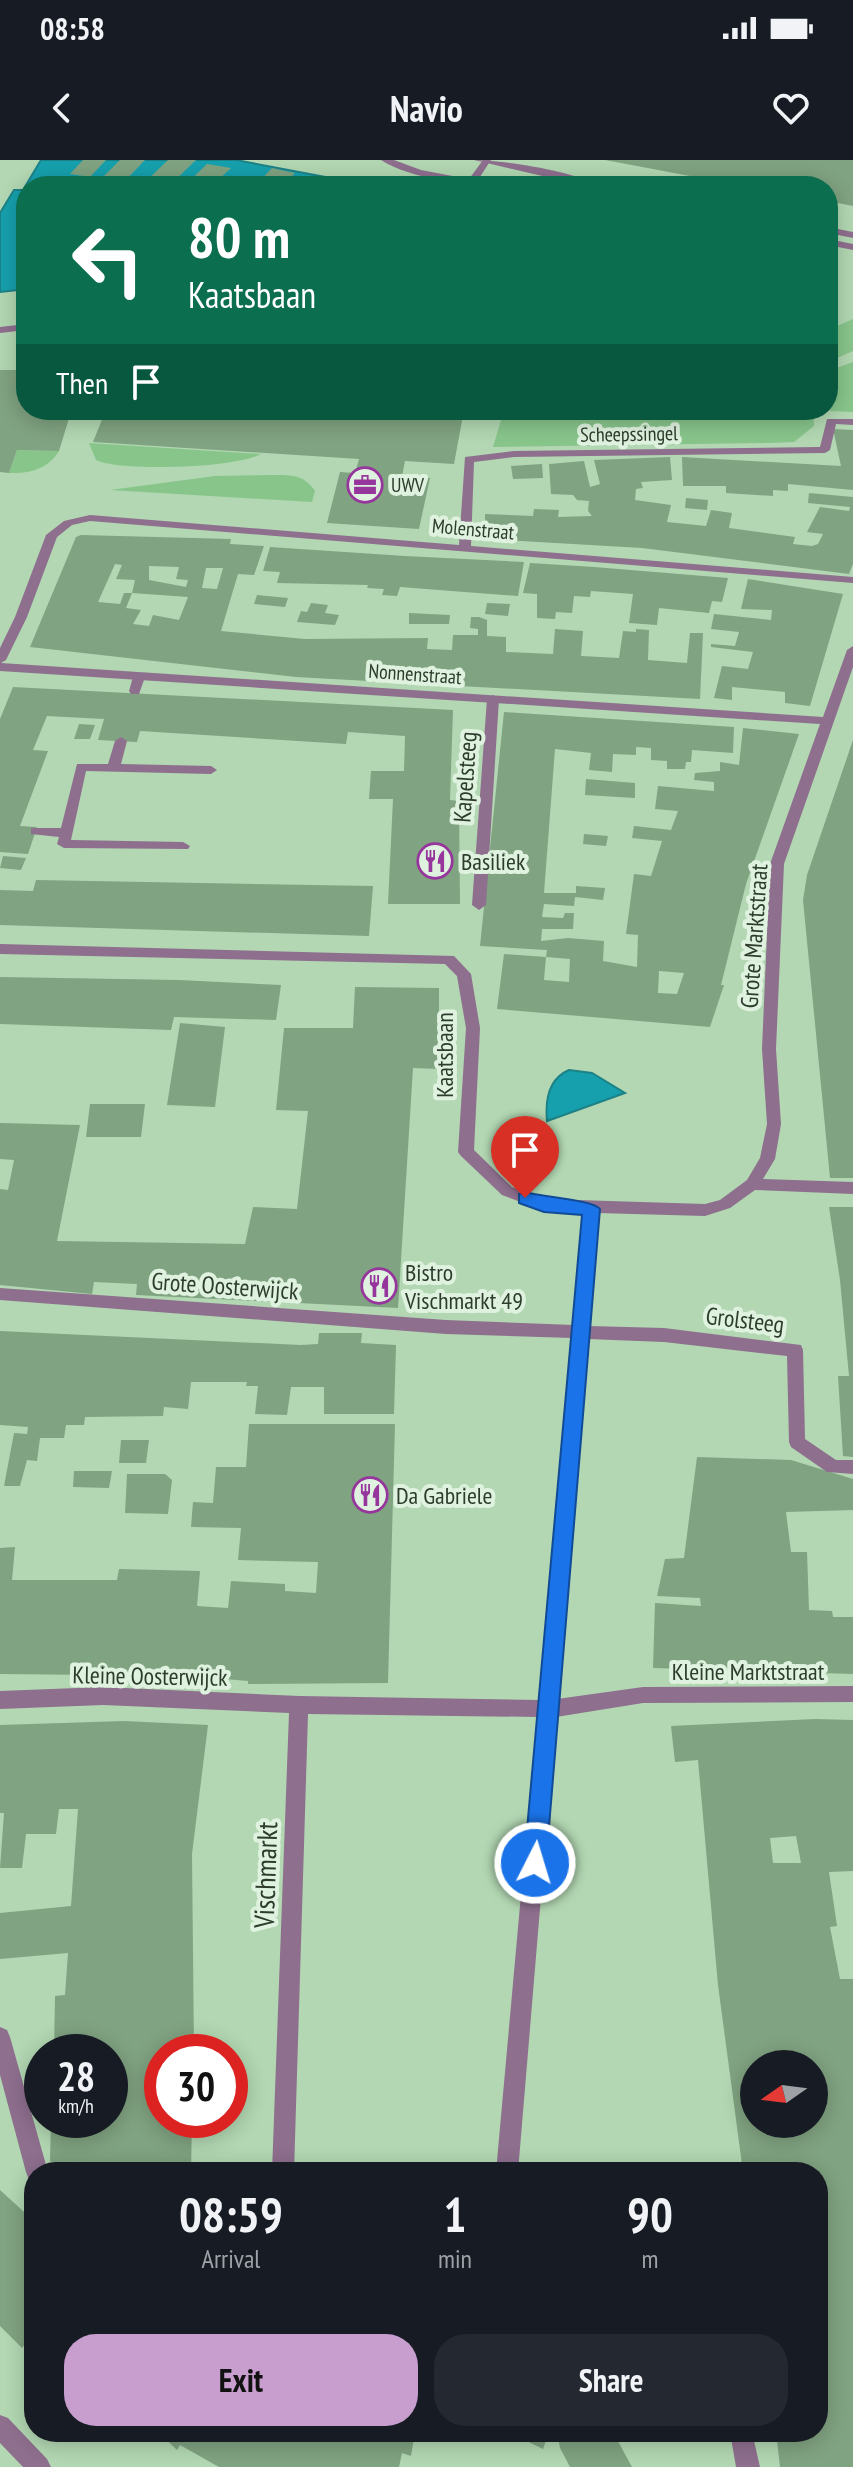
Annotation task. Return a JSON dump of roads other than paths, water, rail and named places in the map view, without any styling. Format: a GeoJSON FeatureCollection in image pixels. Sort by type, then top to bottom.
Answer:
{"type":"FeatureCollection","features":[{"type":"Feature","properties":{"kind":"street"},"geometry":{"type":"LineString","coordinates":[[385,160],[436,176]]}},
{"type":"Feature","properties":{"kind":"street"},"geometry":{"type":"LineString","coordinates":[[484,160],[562,176]]}},
{"type":"Feature","properties":{"kind":"street","name":"Scheepssingel"},"geometry":{"type":"LineString","coordinates":[[465,546],[469,459],[514,454],[825,450],[831,421],[853,422]]}},
{"type":"Feature","properties":{"kind":"street","name":"Molenstraat"},"geometry":{"type":"LineString","coordinates":[[0,660],[21,617],[52,535],[68,523],[90,518],[465,546],[853,580]]}},
{"type":"Feature","properties":{"kind":"street","name":"Grote Marktstraat"},"geometry":{"type":"LineString","coordinates":[[752,1184],[767,1159],[774,1124],[769,1049],[777,864],[853,650]]}},
{"type":"Feature","properties":{"kind":"street","name":"Nonnenstraat"},"geometry":{"type":"LineString","coordinates":[[0,667],[828,721]]}},
{"type":"Feature","properties":{"kind":"street"},"geometry":{"type":"LineString","coordinates":[[135,691],[139,677]]}},
{"type":"Feature","properties":{"kind":"street","name":"Kapelsteeg"},"geometry":{"type":"LineString","coordinates":[[479,905],[493,699]]}},
{"type":"Feature","properties":{"kind":"street"},"geometry":{"type":"LineString","coordinates":[[113,768],[121,741]]}},
{"type":"Feature","properties":{"kind":"street"},"geometry":{"type":"LineString","coordinates":[[183,846],[64,844],[81,767],[211,770]]}},
{"type":"Feature","properties":{"kind":"street"},"geometry":{"type":"LineString","coordinates":[[36,831],[66,833]]}},
{"type":"Feature","properties":{"kind":"street","name":"Kaatsbaan"},"geometry":{"type":"LineString","coordinates":[[0,949],[449,959],[464,974],[473,1028],[466,1152],[507,1191],[544,1205],[591,1209],[705,1210],[725,1204],[752,1184]]}},
{"type":"Feature","properties":{"kind":"street"},"geometry":{"type":"LineString","coordinates":[[752,1184],[853,1188]]}},
{"type":"Feature","properties":{"kind":"street"},"geometry":{"type":"LineString","coordinates":[[508,2162],[591,1209]]}},
{"type":"Feature","properties":{"kind":"street","name":"Grote Oosterwijck"},"geometry":{"type":"LineString","coordinates":[[0,1294],[446,1327],[582,1330]]}},
{"type":"Feature","properties":{"kind":"street","name":"Grolsteeg"},"geometry":{"type":"LineString","coordinates":[[582,1330],[664,1335],[795,1350],[797,1442],[833,1467],[853,1467]]}},
{"type":"Feature","properties":{"kind":"street","name":"Kleine Marktstraat"},"geometry":{"type":"LineString","coordinates":[[549,1709],[643,1695],[853,1694]]}},
{"type":"Feature","properties":{"kind":"street","name":"Kleine Oosterwijck"},"geometry":{"type":"LineString","coordinates":[[0,1700],[103,1696],[299,1705]]}},
{"type":"Feature","properties":{"kind":"street"},"geometry":{"type":"LineString","coordinates":[[299,1705],[549,1709]]}},
{"type":"Feature","properties":{"kind":"street","name":"Vischmarkt"},"geometry":{"type":"LineString","coordinates":[[283,2162],[299,1705]]}},
{"type":"Feature","properties":{"kind":"street"},"geometry":{"type":"LineString","coordinates":[[0,2037],[34,2162]]}},
{"type":"Feature","properties":{"kind":"street"},"geometry":{"type":"LineString","coordinates":[[0,2426],[39,2467]]}},
{"type":"Feature","properties":{"kind":"street"},"geometry":{"type":"LineString","coordinates":[[743,2442],[748,2467]]}},
{"type":"Feature","properties":{"kind":"water"},"geometry":{"type":"Polygon","coordinates":[[[41,160],[236,160],[320,176],[31,176],[41,160]]]}},
{"type":"Feature","properties":{"kind":"water"},"geometry":{"type":"Polygon","coordinates":[[[14,190],[16,290],[0,292],[0,213],[14,190]]]}},
{"type":"Feature","properties":{"kind":"water"},"geometry":{"type":"Polygon","coordinates":[[[569,1070],[592,1073],[625,1093],[547,1121],[549,1091],[556,1079],[569,1070]]]}},
{"type":"Feature","properties":{"kind":"place","name":"UWV"},"geometry":{"type":"Point","coordinates":[365,485]}},
{"type":"Feature","properties":{"kind":"place","name":"Basiliek"},"geometry":{"type":"Point","coordinates":[435,861]}},
{"type":"Feature","properties":{"kind":"place","name":"Bistro Vischmarkt 49"},"geometry":{"type":"Point","coordinates":[379,1286]}},
{"type":"Feature","properties":{"kind":"place","name":"Da Gabriele"},"geometry":{"type":"Point","coordinates":[370,1495]}}]}
